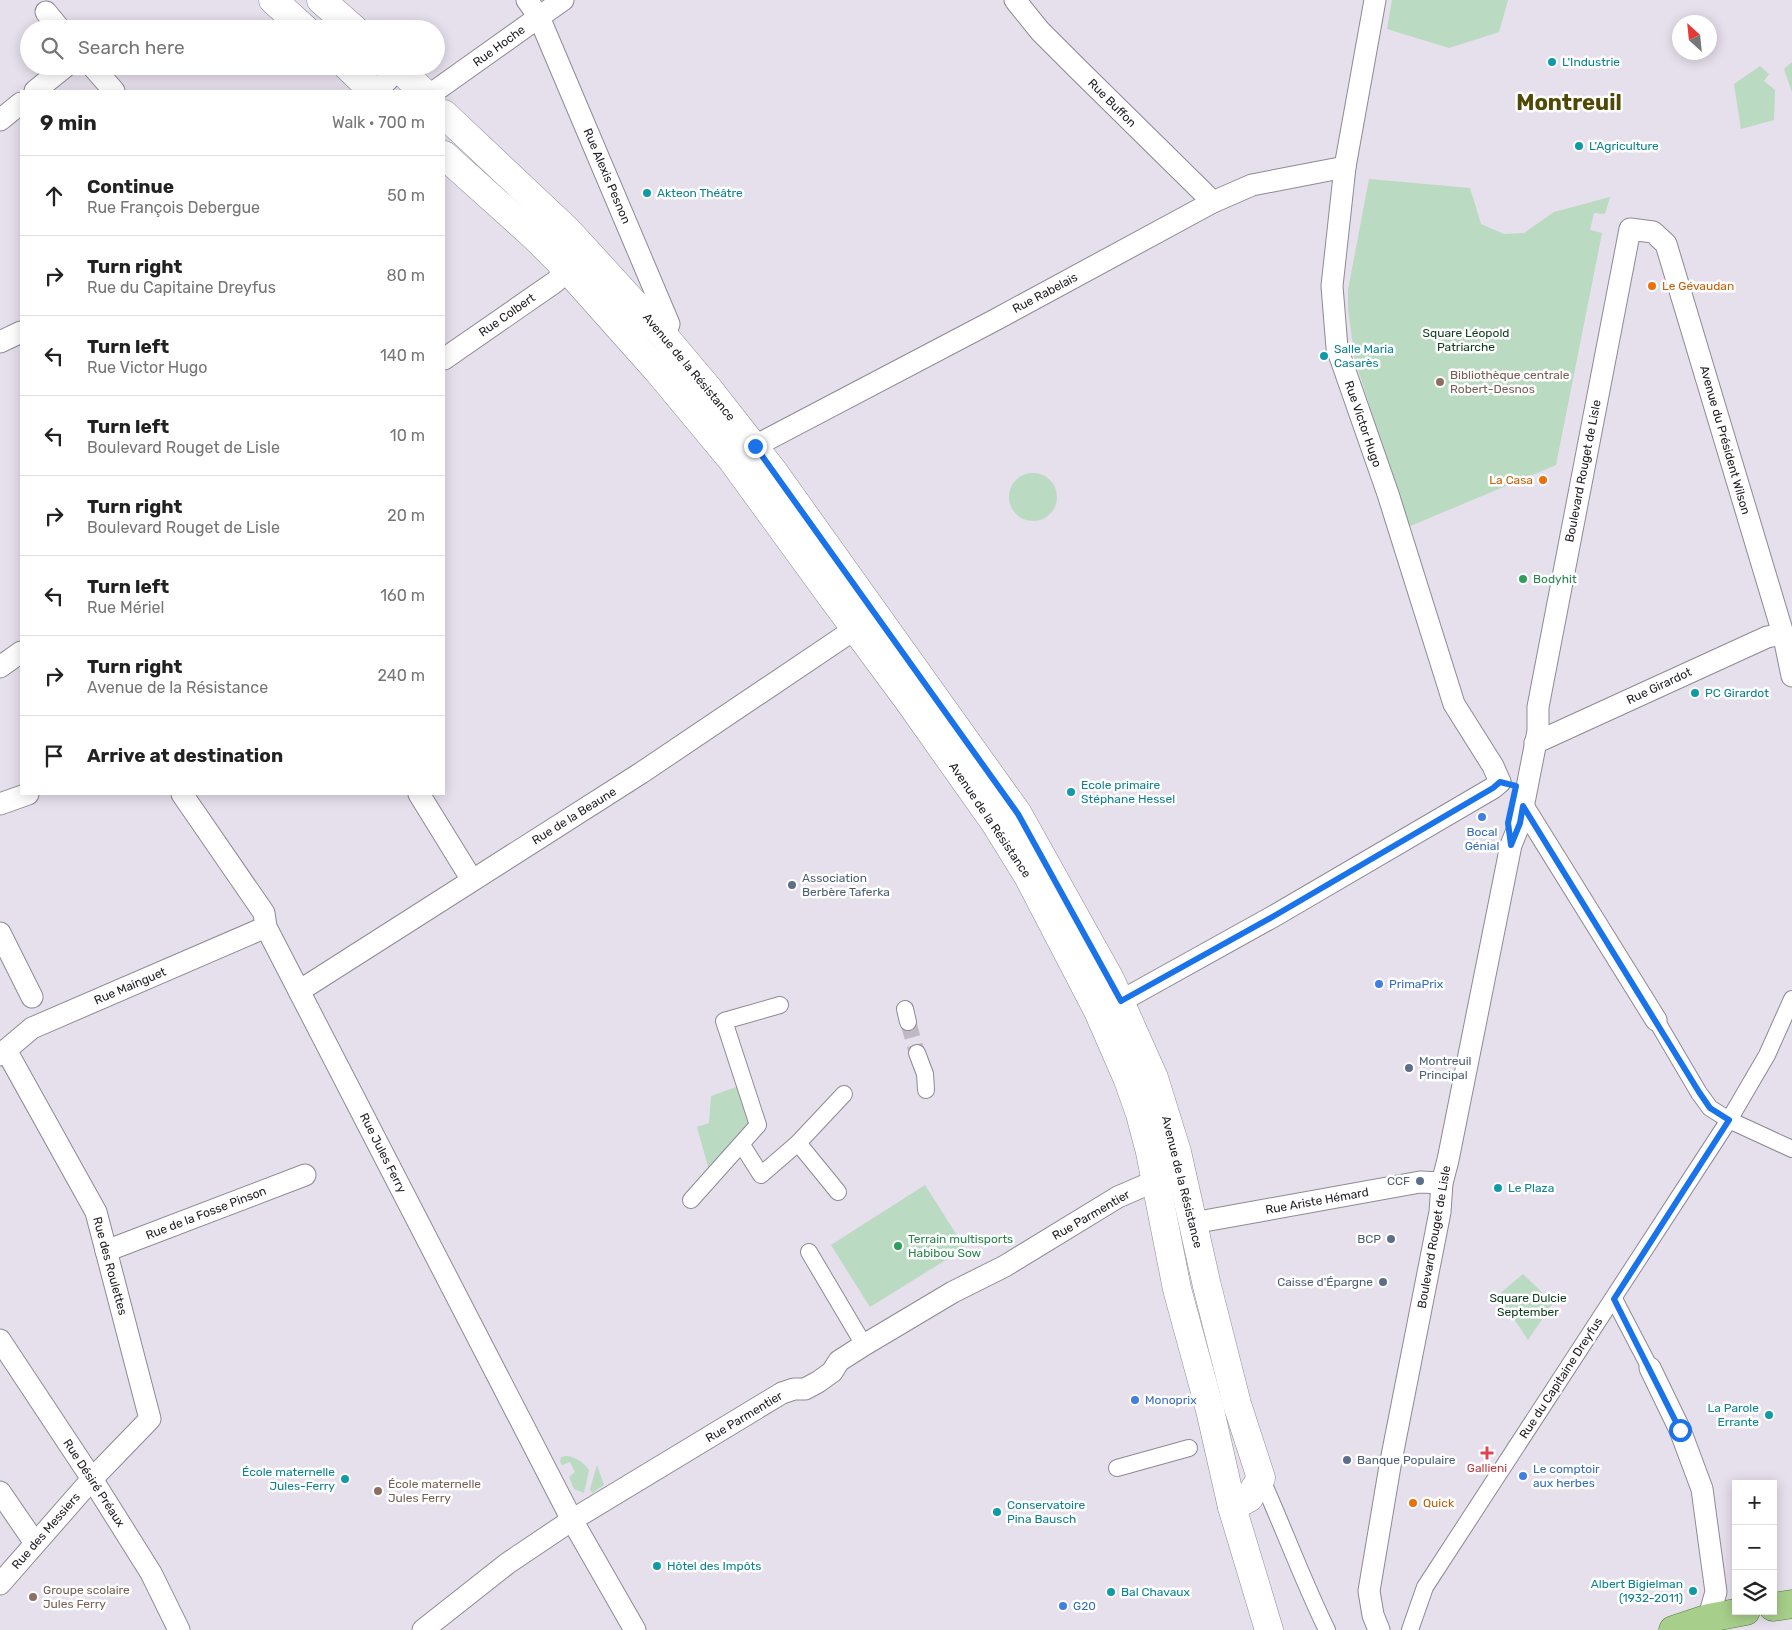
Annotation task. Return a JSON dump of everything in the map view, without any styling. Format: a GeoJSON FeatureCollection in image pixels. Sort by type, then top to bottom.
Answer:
{"type":"FeatureCollection","features":[{"type":"Feature","properties":{"kind":"main road"},"geometry":{"type":"LineString","coordinates":[[273,0],[295,20]]}},
{"type":"Feature","properties":{"kind":"main road"},"geometry":{"type":"LineString","coordinates":[[321,0],[344,20]]}},
{"type":"Feature","properties":{"kind":"main road"},"geometry":{"type":"LineString","coordinates":[[357,75],[374,90]]}},
{"type":"Feature","properties":{"kind":"main road"},"geometry":{"type":"LineString","coordinates":[[406,75],[421,90]]}},
{"type":"Feature","properties":{"kind":"main road","name":"Avenue de la Résistance"},"geometry":{"type":"LineString","coordinates":[[445,117],[568,230],[666,330],[758,444],[885,614],[1018,814],[1121,1001],[1154,1078],[1177,1152],[1237,1404],[1261,1478]]}},
{"type":"Feature","properties":{"kind":"main road","name":"Avenue de la Résistance"},"geometry":{"type":"LineString","coordinates":[[445,156],[568,270],[658,370],[732,460],[908,700],[1000,831],[1030,878],[1098,1011],[1128,1080],[1140,1114],[1177,1289],[1210,1410],[1232,1507],[1269,1630]]}},
{"type":"Feature","properties":{"kind":"main road"},"geometry":{"type":"LineString","coordinates":[[1232,1507],[1249,1498],[1261,1478]]}},
{"type":"Feature","properties":{"kind":"main road"},"geometry":{"type":"LineString","coordinates":[[1777,1606],[1792,1604]]}},
{"type":"Feature","properties":{"kind":"main road"},"geometry":{"type":"LineString","coordinates":[[1673,1630],[1707,1624],[1734,1615]]}},
{"type":"Feature","properties":{"kind":"street","name":"Rue Hoche"},"geometry":{"type":"LineString","coordinates":[[436,90],[533,9],[563,0]]}},
{"type":"Feature","properties":{"kind":"street","name":"Rue Buffon"},"geometry":{"type":"LineString","coordinates":[[1015,0],[1040,31],[1213,202]]}},
{"type":"Feature","properties":{"kind":"street","name":"Rue Victor Hugo"},"geometry":{"type":"LineString","coordinates":[[1375,0],[1345,167],[1332,286],[1337,348],[1388,494],[1454,704],[1493,766],[1508,784]]}},
{"type":"Feature","properties":{"kind":"street","name":"Rue Alexis Pesnon"},"geometry":{"type":"LineString","coordinates":[[533,9],[666,330]]}},
{"type":"Feature","properties":{"kind":"street"},"geometry":{"type":"LineString","coordinates":[[46,12],[53,20]]}},
{"type":"Feature","properties":{"kind":"street"},"geometry":{"type":"LineString","coordinates":[[36,90],[55,75]]}},
{"type":"Feature","properties":{"kind":"street"},"geometry":{"type":"LineString","coordinates":[[100,75],[113,90]]}},
{"type":"Feature","properties":{"kind":"street"},"geometry":{"type":"LineString","coordinates":[[376,90],[390,75]]}},
{"type":"Feature","properties":{"kind":"street"},"geometry":{"type":"LineString","coordinates":[[0,120],[20,104]]}},
{"type":"Feature","properties":{"kind":"street","name":"Rue Rabelais"},"geometry":{"type":"LineString","coordinates":[[758,444],[1213,202],[1252,185],[1345,167]]}},
{"type":"Feature","properties":{"kind":"street","name":"Boulevard Rouget de Lisle"},"geometry":{"type":"LineString","coordinates":[[1511,845],[1508,823],[1508,784],[1537,712],[1630,229]]}},
{"type":"Feature","properties":{"kind":"street","name":"Avenue du Président Wilson"},"geometry":{"type":"LineString","coordinates":[[1630,229],[1653,232],[1666,244],[1788,638],[1792,676]]}},
{"type":"Feature","properties":{"kind":"street","name":"Rue Colbert"},"geometry":{"type":"LineString","coordinates":[[445,358],[555,282],[568,270]]}},
{"type":"Feature","properties":{"kind":"street"},"geometry":{"type":"LineString","coordinates":[[0,342],[20,332]]}},
{"type":"Feature","properties":{"kind":"street","name":"Rue de la Beaune"},"geometry":{"type":"LineString","coordinates":[[298,991],[641,773],[846,635]]}},
{"type":"Feature","properties":{"kind":"street","name":"Rue Girardot"},"geometry":{"type":"LineString","coordinates":[[1535,742],[1767,637],[1777,635],[1788,638]]}},
{"type":"Feature","properties":{"kind":"street"},"geometry":{"type":"LineString","coordinates":[[0,667],[20,653]]}},
{"type":"Feature","properties":{"kind":"street","name":"Boulevard Rouget de Lisle"},"geometry":{"type":"LineString","coordinates":[[1379,1630],[1369,1590],[1390,1466],[1440,1212],[1442,1183],[1511,845],[1520,823],[1538,731],[1537,712]]}},
{"type":"Feature","properties":{"kind":"street"},"geometry":{"type":"LineString","coordinates":[[1121,1001],[1225,944],[1493,788],[1508,784]]}},
{"type":"Feature","properties":{"kind":"street"},"geometry":{"type":"LineString","coordinates":[[0,804],[25,795]]}},
{"type":"Feature","properties":{"kind":"street","name":"Rue Jules Ferry"},"geometry":{"type":"LineString","coordinates":[[183,795],[264,914],[266,927],[298,991],[572,1520],[635,1630]]}},
{"type":"Feature","properties":{"kind":"street"},"geometry":{"type":"LineString","coordinates":[[420,795],[472,880]]}},
{"type":"Feature","properties":{"kind":"street"},"geometry":{"type":"LineString","coordinates":[[1523,806],[1710,1108],[1729,1120],[1792,1149]]}},
{"type":"Feature","properties":{"kind":"street","name":"Rue Mainguet"},"geometry":{"type":"LineString","coordinates":[[3,1052],[32,1028],[266,927]]}},
{"type":"Feature","properties":{"kind":"street"},"geometry":{"type":"LineString","coordinates":[[0,933],[32,997]]}},
{"type":"Feature","properties":{"kind":"street","name":"Rue du Capitaine Dreyfus"},"geometry":{"type":"LineString","coordinates":[[1410,1630],[1425,1587],[1729,1120],[1767,1055],[1792,999]]}},
{"type":"Feature","properties":{"kind":"street"},"geometry":{"type":"LineString","coordinates":[[692,1200],[758,1125],[724,1021],[780,1005]]}},
{"type":"Feature","properties":{"kind":"street","name":"Rue des Roulettes"},"geometry":{"type":"LineString","coordinates":[[3,1052],[96,1212],[150,1419],[92,1479]]}},
{"type":"Feature","properties":{"kind":"street"},"geometry":{"type":"LineString","coordinates":[[917,1053],[925,1074],[926,1090]]}},
{"type":"Feature","properties":{"kind":"street"},"geometry":{"type":"LineString","coordinates":[[742,1144],[761,1175],[798,1143],[844,1094]]}},
{"type":"Feature","properties":{"kind":"street"},"geometry":{"type":"LineString","coordinates":[[798,1143],[838,1192]]}},
{"type":"Feature","properties":{"kind":"street","name":"Rue de la Fosse Pinson"},"geometry":{"type":"LineString","coordinates":[[106,1251],[305,1175]]}},
{"type":"Feature","properties":{"kind":"street","name":"Rue Parmentier"},"geometry":{"type":"LineString","coordinates":[[423,1630],[508,1563],[572,1520],[782,1393],[794,1389],[805,1389],[818,1382],[832,1372],[839,1361],[864,1345],[953,1292],[1005,1266],[1118,1197],[1155,1181],[1182,1177]]}},
{"type":"Feature","properties":{"kind":"street","name":"Rue Ariste Hémard"},"geometry":{"type":"LineString","coordinates":[[1193,1223],[1420,1182],[1442,1183]]}},
{"type":"Feature","properties":{"kind":"street"},"geometry":{"type":"LineString","coordinates":[[809,1252],[864,1345]]}},
{"type":"Feature","properties":{"kind":"street"},"geometry":{"type":"LineString","coordinates":[[1614,1299],[1680,1430],[1702,1490],[1716,1592],[1707,1624]]}},
{"type":"Feature","properties":{"kind":"street","name":"Rue Désiré Préaux"},"geometry":{"type":"LineString","coordinates":[[0,1340],[92,1479],[151,1573],[180,1630]]}},
{"type":"Feature","properties":{"kind":"street"},"geometry":{"type":"LineString","coordinates":[[1117,1468],[1189,1448]]}},
{"type":"Feature","properties":{"kind":"street","name":"Avenue de la Résistance"},"geometry":{"type":"LineString","coordinates":[[1261,1478],[1281,1521],[1309,1594],[1328,1630]]}},
{"type":"Feature","properties":{"kind":"street","name":"Rue des Messiers"},"geometry":{"type":"LineString","coordinates":[[0,1584],[92,1479]]}},
{"type":"Feature","properties":{"kind":"street"},"geometry":{"type":"LineString","coordinates":[[0,1492],[34,1543]]}},
{"type":"Feature","properties":{"kind":"green space"},"geometry":{"type":"Polygon","coordinates":[[[1392,0],[1508,0],[1499,32],[1449,48],[1387,29],[1392,0]]]}},
{"type":"Feature","properties":{"kind":"green space"},"geometry":{"type":"Polygon","coordinates":[[[1792,62],[1792,92],[1784,69],[1792,62]]]}},
{"type":"Feature","properties":{"kind":"green space"},"geometry":{"type":"Polygon","coordinates":[[[1760,66],[1769,74],[1764,81],[1775,90],[1774,120],[1741,129],[1734,84],[1760,66]]]}},
{"type":"Feature","properties":{"kind":"green space","name":"Square Léopold Patriarche"},"geometry":{"type":"Polygon","coordinates":[[[1369,179],[1470,188],[1481,224],[1504,234],[1524,233],[1554,212],[1610,197],[1605,214],[1594,213],[1590,230],[1602,233],[1556,465],[1408,527],[1355,360],[1348,309],[1348,290],[1369,179]]]}},
{"type":"Feature","properties":{"kind":"green space"},"geometry":{"type":"Polygon","coordinates":[[[1028,473],[1038,473],[1050,480],[1057,492],[1057,502],[1050,514],[1038,521],[1028,521],[1020,517],[1013,510],[1009,502],[1009,492],[1013,484],[1020,477],[1028,473]]]}},
{"type":"Feature","properties":{"kind":"green space"},"geometry":{"type":"Polygon","coordinates":[[[739,1086],[751,1120],[747,1129],[711,1177],[697,1127],[709,1123],[711,1096],[739,1086]]]}},
{"type":"Feature","properties":{"kind":"green space","name":"Terrain multisports Habibou Sow"},"geometry":{"type":"Polygon","coordinates":[[[925,1185],[965,1248],[870,1307],[831,1245],[925,1185]]]}},
{"type":"Feature","properties":{"kind":"green space","name":"Square Dulcie September"},"geometry":{"type":"Polygon","coordinates":[[[1523,1274],[1553,1303],[1528,1340],[1498,1295],[1523,1274]]]}},
{"type":"Feature","properties":{"kind":"green space"},"geometry":{"type":"Polygon","coordinates":[[[566,1456],[579,1460],[589,1470],[584,1493],[574,1489],[569,1477],[575,1472],[570,1462],[562,1465],[560,1462],[561,1457],[566,1456]]]}},
{"type":"Feature","properties":{"kind":"green space"},"geometry":{"type":"Polygon","coordinates":[[[597,1465],[604,1485],[592,1493],[590,1489],[597,1465]]]}},
{"type":"Feature","properties":{"kind":"tunnel"},"geometry":{"type":"LineString","coordinates":[[908,1022],[917,1053]]}},
{"type":"Feature","properties":{"kind":"place","name":"L'Industrie"},"geometry":{"type":"Point","coordinates":[1552,62]}},
{"type":"Feature","properties":{"kind":"place","name":"L'Agriculture"},"geometry":{"type":"Point","coordinates":[1579,146]}},
{"type":"Feature","properties":{"kind":"place","name":"Akteon Théâtre"},"geometry":{"type":"Point","coordinates":[647,193]}},
{"type":"Feature","properties":{"kind":"place","name":"Le Gévaudan"},"geometry":{"type":"Point","coordinates":[1652,286]}},
{"type":"Feature","properties":{"kind":"place","name":"Salle Maria Casarès"},"geometry":{"type":"Point","coordinates":[1324,356]}},
{"type":"Feature","properties":{"kind":"place","name":"Bibliothèque centrale Robert-Desnos"},"geometry":{"type":"Point","coordinates":[1440,382]}},
{"type":"Feature","properties":{"kind":"place","name":"La Casa"},"geometry":{"type":"Point","coordinates":[1543,480]}},
{"type":"Feature","properties":{"kind":"place","name":"Bodyhit"},"geometry":{"type":"Point","coordinates":[1523,579]}},
{"type":"Feature","properties":{"kind":"place","name":"PC Girardot"},"geometry":{"type":"Point","coordinates":[1695,693]}},
{"type":"Feature","properties":{"kind":"place","name":"Ecole primaire Stéphane Hessel"},"geometry":{"type":"Point","coordinates":[1071,792]}},
{"type":"Feature","properties":{"kind":"place","name":"Bocal Génial"},"geometry":{"type":"Point","coordinates":[1482,817]}},
{"type":"Feature","properties":{"kind":"place","name":"Association Berbère Taferka"},"geometry":{"type":"Point","coordinates":[792,885]}},
{"type":"Feature","properties":{"kind":"place","name":"PrimaPrix"},"geometry":{"type":"Point","coordinates":[1379,984]}},
{"type":"Feature","properties":{"kind":"place","name":"Montreuil Principal"},"geometry":{"type":"Point","coordinates":[1409,1068]}},
{"type":"Feature","properties":{"kind":"place","name":"CCF"},"geometry":{"type":"Point","coordinates":[1420,1181]}},
{"type":"Feature","properties":{"kind":"place","name":"Le Plaza"},"geometry":{"type":"Point","coordinates":[1498,1188]}},
{"type":"Feature","properties":{"kind":"place","name":"BCP"},"geometry":{"type":"Point","coordinates":[1391,1239]}},
{"type":"Feature","properties":{"kind":"place","name":"Terrain multisports Habibou Sow"},"geometry":{"type":"Point","coordinates":[898,1246]}},
{"type":"Feature","properties":{"kind":"place","name":"Caisse d'Épargne"},"geometry":{"type":"Point","coordinates":[1383,1282]}},
{"type":"Feature","properties":{"kind":"place","name":"Monoprix"},"geometry":{"type":"Point","coordinates":[1135,1400]}},
{"type":"Feature","properties":{"kind":"place","name":"La Parole Errante"},"geometry":{"type":"Point","coordinates":[1769,1415]}},
{"type":"Feature","properties":{"kind":"place","name":"Gallieni"},"geometry":{"type":"Point","coordinates":[1487,1453]}},
{"type":"Feature","properties":{"kind":"place","name":"Banque Populaire"},"geometry":{"type":"Point","coordinates":[1347,1460]}},
{"type":"Feature","properties":{"kind":"place","name":"Le comptoir aux herbes"},"geometry":{"type":"Point","coordinates":[1523,1476]}},
{"type":"Feature","properties":{"kind":"place","name":"École maternelle Jules-Ferry"},"geometry":{"type":"Point","coordinates":[345,1479]}},
{"type":"Feature","properties":{"kind":"place","name":"École maternelle Jules Ferry"},"geometry":{"type":"Point","coordinates":[378,1491]}},
{"type":"Feature","properties":{"kind":"place","name":"Quick"},"geometry":{"type":"Point","coordinates":[1413,1503]}},
{"type":"Feature","properties":{"kind":"place","name":"Conservatoire Pina Bausch"},"geometry":{"type":"Point","coordinates":[997,1512]}},
{"type":"Feature","properties":{"kind":"place","name":"Hôtel des Impôts"},"geometry":{"type":"Point","coordinates":[657,1566]}},
{"type":"Feature","properties":{"kind":"place","name":"Albert Bigielman (1932-2011)"},"geometry":{"type":"Point","coordinates":[1693,1591]}},
{"type":"Feature","properties":{"kind":"place","name":"Bal Chavaux"},"geometry":{"type":"Point","coordinates":[1111,1592]}},
{"type":"Feature","properties":{"kind":"place","name":"Groupe scolaire Jules Ferry"},"geometry":{"type":"Point","coordinates":[33,1597]}},
{"type":"Feature","properties":{"kind":"place","name":"G20"},"geometry":{"type":"Point","coordinates":[1063,1606]}},
{"type":"Feature","properties":{"kind":"district","name":"Montreuil"},"geometry":{"type":"Point","coordinates":[1569,102]}},
{"type":"Feature","properties":{"kind":"route"},"geometry":{"type":"LineString","coordinates":[[755,446],[1018,814],[1121,1001],[1274,916],[1493,788],[1500,782],[1516,786],[1508,823],[1511,845],[1520,823],[1523,806],[1699,1092],[1710,1108],[1729,1120],[1614,1299],[1680,1430]]}}]}
